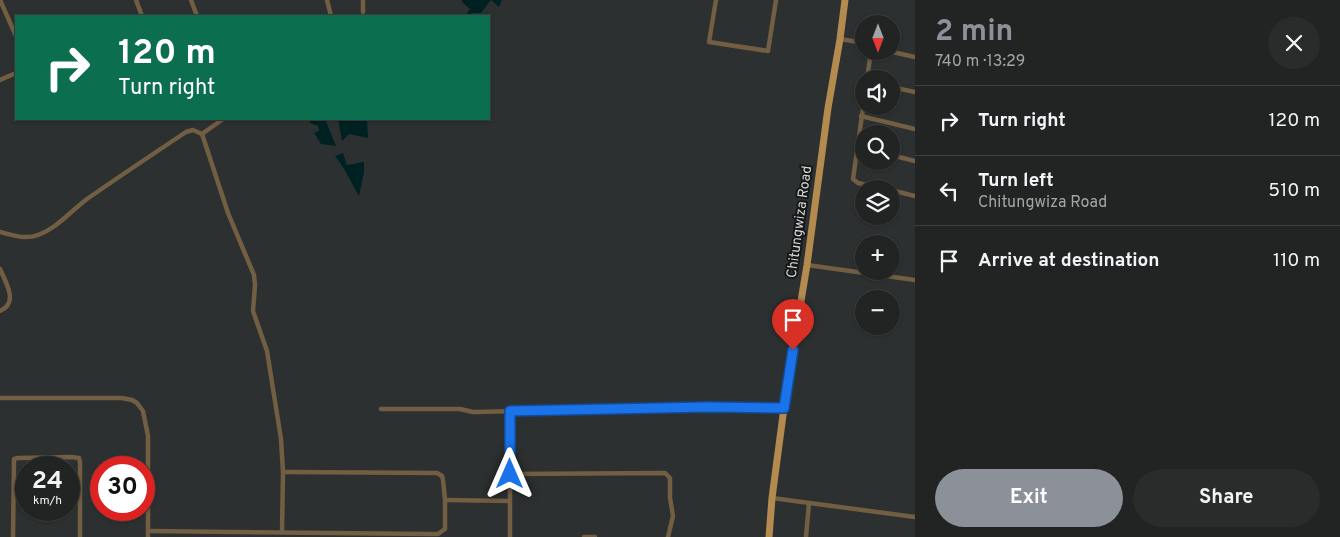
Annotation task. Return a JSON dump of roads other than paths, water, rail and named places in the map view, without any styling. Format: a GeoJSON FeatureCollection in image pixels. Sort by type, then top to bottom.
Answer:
{"type":"FeatureCollection","features":[{"type":"Feature","properties":{"kind":"main road","name":"Chitungwiza Road"},"geometry":{"type":"LineString","coordinates":[[769,537],[772,498],[784,408],[807,265],[845,0]]}},
{"type":"Feature","properties":{"kind":"street"},"geometry":{"type":"LineString","coordinates":[[0,0],[15,34]]}},
{"type":"Feature","properties":{"kind":"street"},"geometry":{"type":"LineString","coordinates":[[136,0],[142,15]]}},
{"type":"Feature","properties":{"kind":"street"},"geometry":{"type":"LineString","coordinates":[[191,0],[197,15]]}},
{"type":"Feature","properties":{"kind":"street"},"geometry":{"type":"LineString","coordinates":[[327,0],[332,15]]}},
{"type":"Feature","properties":{"kind":"street"},"geometry":{"type":"LineString","coordinates":[[363,12],[364,0]]}},
{"type":"Feature","properties":{"kind":"street"},"geometry":{"type":"LineString","coordinates":[[716,0],[709,42],[768,51],[776,0]]}},
{"type":"Feature","properties":{"kind":"street"},"geometry":{"type":"LineString","coordinates":[[840,40],[855,42]]}},
{"type":"Feature","properties":{"kind":"street"},"geometry":{"type":"LineString","coordinates":[[900,54],[915,57]]}},
{"type":"Feature","properties":{"kind":"street"},"geometry":{"type":"LineString","coordinates":[[0,80],[15,73]]}},
{"type":"Feature","properties":{"kind":"street"},"geometry":{"type":"LineString","coordinates":[[900,89],[915,92]]}},
{"type":"Feature","properties":{"kind":"street"},"geometry":{"type":"LineString","coordinates":[[860,125],[861,116],[915,129]]}},
{"type":"Feature","properties":{"kind":"street"},"geometry":{"type":"LineString","coordinates":[[202,134],[222,120]]}},
{"type":"Feature","properties":{"kind":"street"},"geometry":{"type":"LineString","coordinates":[[0,232],[23,237],[36,236],[55,226],[86,200],[186,132],[193,130],[202,134],[228,214],[254,275],[253,311],[267,351],[281,439],[283,472],[282,532]]}},
{"type":"Feature","properties":{"kind":"street"},"geometry":{"type":"LineString","coordinates":[[900,157],[915,161]]}},
{"type":"Feature","properties":{"kind":"street"},"geometry":{"type":"LineString","coordinates":[[855,160],[853,171],[855,180]]}},
{"type":"Feature","properties":{"kind":"street"},"geometry":{"type":"LineString","coordinates":[[900,192],[915,196]]}},
{"type":"Feature","properties":{"kind":"street"},"geometry":{"type":"LineString","coordinates":[[807,265],[915,280]]}},
{"type":"Feature","properties":{"kind":"street"},"geometry":{"type":"LineString","coordinates":[[0,270],[10,293],[10,303],[0,311]]}},
{"type":"Feature","properties":{"kind":"street"},"geometry":{"type":"LineString","coordinates":[[0,398],[122,398],[138,403],[143,411],[148,436],[148,537]]}},
{"type":"Feature","properties":{"kind":"street"},"geometry":{"type":"LineString","coordinates":[[381,408],[460,409],[473,412],[708,407],[784,408]]}},
{"type":"Feature","properties":{"kind":"street"},"geometry":{"type":"LineString","coordinates":[[510,411],[510,537]]}},
{"type":"Feature","properties":{"kind":"street"},"geometry":{"type":"LineString","coordinates":[[13,537],[14,459],[72,457],[79,458],[80,462],[80,537]]}},
{"type":"Feature","properties":{"kind":"street"},"geometry":{"type":"LineString","coordinates":[[148,531],[438,534],[446,527],[443,480],[442,476],[437,473],[283,472]]}},
{"type":"Feature","properties":{"kind":"street"},"geometry":{"type":"LineString","coordinates":[[510,474],[665,473],[670,478],[670,498],[673,516],[668,537]]}},
{"type":"Feature","properties":{"kind":"street"},"geometry":{"type":"LineString","coordinates":[[772,498],[915,517]]}},
{"type":"Feature","properties":{"kind":"street"},"geometry":{"type":"LineString","coordinates":[[445,500],[510,501]]}},
{"type":"Feature","properties":{"kind":"street"},"geometry":{"type":"LineString","coordinates":[[806,537],[809,503]]}},
{"type":"Feature","properties":{"kind":"street"},"geometry":{"type":"LineString","coordinates":[[584,537],[595,537]]}},
{"type":"Feature","properties":{"kind":"water"},"geometry":{"type":"Polygon","coordinates":[[[462,0],[491,0],[481,13],[472,13],[470,15],[466,15],[470,9],[462,0]]]}},
{"type":"Feature","properties":{"kind":"water"},"geometry":{"type":"Polygon","coordinates":[[[491,0],[502,0],[499,7],[491,0]]]}},
{"type":"Feature","properties":{"kind":"water"},"geometry":{"type":"Polygon","coordinates":[[[309,120],[325,120],[336,146],[321,144],[314,133],[319,131],[318,126],[310,123],[309,120]]]}},
{"type":"Feature","properties":{"kind":"water"},"geometry":{"type":"Polygon","coordinates":[[[338,120],[367,120],[368,138],[349,134],[342,141],[338,120]]]}},
{"type":"Feature","properties":{"kind":"water"},"geometry":{"type":"Polygon","coordinates":[[[343,153],[347,165],[364,162],[359,196],[335,156],[343,153]]]}}]}
